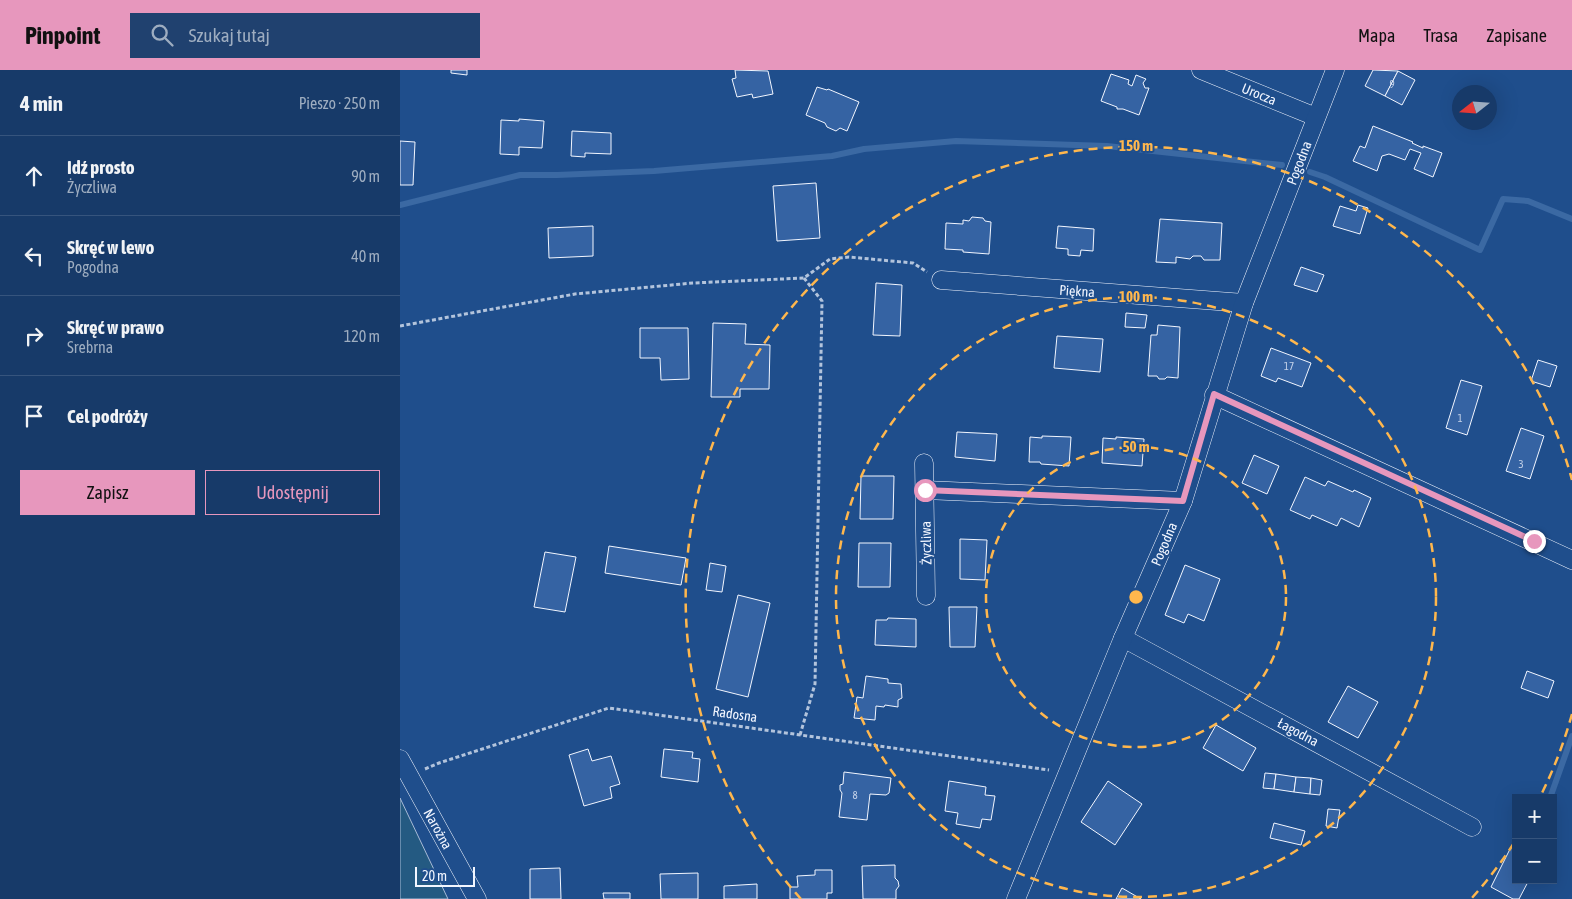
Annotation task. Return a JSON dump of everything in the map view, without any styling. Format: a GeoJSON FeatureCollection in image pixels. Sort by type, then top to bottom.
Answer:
{"type":"FeatureCollection","features":[{"type":"Feature","properties":{"kind":"street","name":"Urocza"},"geometry":{"type":"LineString","coordinates":[[1201,70],[1316,117]]}},
{"type":"Feature","properties":{"kind":"street","name":"Pogodna"},"geometry":{"type":"LineString","coordinates":[[1016,899],[1123,638],[1183,501],[1214,394],[1244,303],[1335,70]]}},
{"type":"Feature","properties":{"kind":"street","name":"Piękna"},"geometry":{"type":"LineString","coordinates":[[941,280],[1244,303]]}},
{"type":"Feature","properties":{"kind":"street"},"geometry":{"type":"LineString","coordinates":[[1214,394],[1572,560]]}},
{"type":"Feature","properties":{"kind":"street","name":"Życzliwa"},"geometry":{"type":"LineString","coordinates":[[924,463],[926,596]]}},
{"type":"Feature","properties":{"kind":"street"},"geometry":{"type":"LineString","coordinates":[[925,490],[1183,501]]}},
{"type":"Feature","properties":{"kind":"street","name":"Łagodna"},"geometry":{"type":"LineString","coordinates":[[1123,638],[1472,827]]}},
{"type":"Feature","properties":{"kind":"street","name":"Narożna"},"geometry":{"type":"LineString","coordinates":[[400,759],[477,899]]}},
{"type":"Feature","properties":{"kind":"path"},"geometry":{"type":"LineString","coordinates":[[400,326],[575,294],[693,283],[804,278],[830,259],[849,257],[913,263],[941,280]]}},
{"type":"Feature","properties":{"kind":"path"},"geometry":{"type":"LineString","coordinates":[[800,735],[815,684],[822,300],[804,278]]}},
{"type":"Feature","properties":{"kind":"path","name":"Radosna"},"geometry":{"type":"LineString","coordinates":[[408,776],[439,763],[609,708],[1067,772]]}},
{"type":"Feature","properties":{"kind":"shaded area"},"geometry":{"type":"Polygon","coordinates":[[[400,798],[448,899],[400,899],[400,798]]]}},
{"type":"Feature","properties":{"kind":"building"},"geometry":{"type":"Polygon","coordinates":[[[451,70],[467,70],[467,75],[451,73],[451,70]]]}},
{"type":"Feature","properties":{"kind":"building"},"geometry":{"type":"Polygon","coordinates":[[[735,70],[768,71],[773,94],[753,98],[752,94],[737,97],[732,79],[736,78],[735,70]]]}},
{"type":"Feature","properties":{"kind":"building"},"geometry":{"type":"Polygon","coordinates":[[[1373,70],[1398,71],[1385,96],[1365,86],[1373,70]]]}},
{"type":"Feature","properties":{"kind":"building"},"geometry":{"type":"Polygon","coordinates":[[[1398,71],[1415,80],[1402,105],[1385,96],[1398,71]]]}},
{"type":"Feature","properties":{"kind":"building"},"geometry":{"type":"Polygon","coordinates":[[[1111,74],[1129,80],[1128,84],[1132,86],[1136,75],[1146,79],[1143,83],[1145,88],[1149,88],[1139,115],[1123,109],[1117,109],[1117,107],[1101,101],[1111,74]]]}},
{"type":"Feature","properties":{"kind":"building"},"geometry":{"type":"Polygon","coordinates":[[[817,87],[828,89],[859,102],[847,131],[840,128],[836,131],[827,127],[825,123],[806,115],[817,87]]]}},
{"type":"Feature","properties":{"kind":"building"},"geometry":{"type":"Polygon","coordinates":[[[519,119],[544,121],[542,148],[519,147],[519,155],[500,154],[501,120],[519,121],[519,119]]]}},
{"type":"Feature","properties":{"kind":"building"},"geometry":{"type":"Polygon","coordinates":[[[1373,126],[1423,148],[1423,146],[1442,153],[1433,177],[1414,169],[1421,153],[1410,149],[1405,160],[1389,154],[1382,156],[1377,171],[1353,161],[1360,146],[1365,148],[1373,126]]]}},
{"type":"Feature","properties":{"kind":"building"},"geometry":{"type":"Polygon","coordinates":[[[572,131],[611,133],[611,154],[585,153],[585,157],[571,156],[572,131]]]}},
{"type":"Feature","properties":{"kind":"building"},"geometry":{"type":"Polygon","coordinates":[[[400,141],[415,142],[413,185],[400,185],[400,141]]]}},
{"type":"Feature","properties":{"kind":"building"},"geometry":{"type":"Polygon","coordinates":[[[816,183],[820,238],[777,241],[773,186],[816,183]]]}},
{"type":"Feature","properties":{"kind":"building"},"geometry":{"type":"Polygon","coordinates":[[[1358,205],[1368,208],[1360,234],[1333,226],[1340,206],[1356,211],[1358,205]]]}},
{"type":"Feature","properties":{"kind":"building"},"geometry":{"type":"Polygon","coordinates":[[[972,217],[983,218],[985,221],[991,222],[989,254],[945,249],[946,223],[963,224],[963,220],[969,221],[972,217]]]}},
{"type":"Feature","properties":{"kind":"building"},"geometry":{"type":"Polygon","coordinates":[[[1160,219],[1222,223],[1220,260],[1204,260],[1201,256],[1193,256],[1190,259],[1176,257],[1176,263],[1156,262],[1160,219]]]}},
{"type":"Feature","properties":{"kind":"building"},"geometry":{"type":"Polygon","coordinates":[[[593,226],[593,256],[549,258],[548,228],[593,226]]]}},
{"type":"Feature","properties":{"kind":"building"},"geometry":{"type":"Polygon","coordinates":[[[1058,226],[1094,229],[1093,251],[1081,250],[1080,256],[1068,255],[1068,249],[1056,248],[1058,226]]]}},
{"type":"Feature","properties":{"kind":"building"},"geometry":{"type":"Polygon","coordinates":[[[1301,267],[1324,275],[1317,292],[1294,285],[1301,267]]]}},
{"type":"Feature","properties":{"kind":"building"},"geometry":{"type":"Polygon","coordinates":[[[876,283],[902,285],[900,336],[873,335],[876,283]]]}},
{"type":"Feature","properties":{"kind":"building"},"geometry":{"type":"Polygon","coordinates":[[[1126,313],[1147,315],[1145,328],[1125,327],[1126,313]]]}},
{"type":"Feature","properties":{"kind":"building"},"geometry":{"type":"Polygon","coordinates":[[[713,323],[746,324],[745,344],[770,345],[769,389],[740,389],[740,397],[711,397],[713,323]]]}},
{"type":"Feature","properties":{"kind":"building"},"geometry":{"type":"Polygon","coordinates":[[[1158,325],[1180,327],[1178,378],[1167,377],[1159,379],[1157,376],[1148,376],[1151,335],[1157,335],[1158,325]]]}},
{"type":"Feature","properties":{"kind":"building"},"geometry":{"type":"Polygon","coordinates":[[[640,328],[688,328],[689,379],[661,380],[660,358],[640,358],[640,328]]]}},
{"type":"Feature","properties":{"kind":"building"},"geometry":{"type":"Polygon","coordinates":[[[1057,336],[1103,339],[1100,372],[1054,368],[1057,336]]]}},
{"type":"Feature","properties":{"kind":"building"},"geometry":{"type":"Polygon","coordinates":[[[1271,348],[1311,363],[1302,387],[1278,378],[1276,382],[1261,376],[1271,348]]]}},
{"type":"Feature","properties":{"kind":"building"},"geometry":{"type":"Polygon","coordinates":[[[1538,360],[1557,366],[1550,387],[1531,381],[1538,360]]]}},
{"type":"Feature","properties":{"kind":"building"},"geometry":{"type":"Polygon","coordinates":[[[1461,380],[1482,386],[1467,435],[1446,428],[1461,380]]]}},
{"type":"Feature","properties":{"kind":"building"},"geometry":{"type":"Polygon","coordinates":[[[1521,428],[1544,436],[1530,479],[1506,471],[1521,428]]]}},
{"type":"Feature","properties":{"kind":"building"},"geometry":{"type":"Polygon","coordinates":[[[957,432],[997,434],[995,461],[955,457],[957,432]]]}},
{"type":"Feature","properties":{"kind":"building"},"geometry":{"type":"Polygon","coordinates":[[[1042,436],[1071,437],[1069,466],[1029,462],[1030,437],[1042,438],[1042,436]]]}},
{"type":"Feature","properties":{"kind":"building"},"geometry":{"type":"Polygon","coordinates":[[[1116,437],[1144,439],[1142,466],[1102,463],[1103,438],[1116,439],[1116,437]]]}},
{"type":"Feature","properties":{"kind":"building"},"geometry":{"type":"Polygon","coordinates":[[[1254,455],[1279,466],[1267,494],[1242,483],[1254,455]]]}},
{"type":"Feature","properties":{"kind":"building"},"geometry":{"type":"Polygon","coordinates":[[[861,476],[894,476],[893,519],[860,519],[861,476]]]}},
{"type":"Feature","properties":{"kind":"building"},"geometry":{"type":"Polygon","coordinates":[[[1305,477],[1325,486],[1328,481],[1371,498],[1359,527],[1341,518],[1337,526],[1312,515],[1310,519],[1290,510],[1305,477]]]}},
{"type":"Feature","properties":{"kind":"building"},"geometry":{"type":"Polygon","coordinates":[[[960,539],[987,540],[985,580],[960,579],[960,539]]]}},
{"type":"Feature","properties":{"kind":"building"},"geometry":{"type":"Polygon","coordinates":[[[859,543],[891,543],[890,587],[858,587],[859,543]]]}},
{"type":"Feature","properties":{"kind":"building"},"geometry":{"type":"Polygon","coordinates":[[[609,546],[686,558],[681,585],[605,573],[609,546]]]}},
{"type":"Feature","properties":{"kind":"building"},"geometry":{"type":"Polygon","coordinates":[[[545,552],[576,557],[565,612],[534,607],[545,552]]]}},
{"type":"Feature","properties":{"kind":"building"},"geometry":{"type":"Polygon","coordinates":[[[710,563],[726,566],[722,592],[706,590],[710,563]]]}},
{"type":"Feature","properties":{"kind":"building"},"geometry":{"type":"Polygon","coordinates":[[[1185,565],[1220,579],[1204,621],[1188,614],[1184,623],[1165,615],[1185,565]]]}},
{"type":"Feature","properties":{"kind":"building"},"geometry":{"type":"Polygon","coordinates":[[[738,595],[770,603],[748,697],[716,689],[738,595]]]}},
{"type":"Feature","properties":{"kind":"building"},"geometry":{"type":"Polygon","coordinates":[[[949,607],[977,607],[975,647],[950,647],[949,607]]]}},
{"type":"Feature","properties":{"kind":"building"},"geometry":{"type":"Polygon","coordinates":[[[888,618],[916,619],[916,647],[875,645],[876,620],[887,620],[888,618]]]}},
{"type":"Feature","properties":{"kind":"building"},"geometry":{"type":"Polygon","coordinates":[[[1527,671],[1554,681],[1548,698],[1521,688],[1527,671]]]}},
{"type":"Feature","properties":{"kind":"building"},"geometry":{"type":"Polygon","coordinates":[[[866,676],[888,679],[888,683],[901,684],[902,698],[898,700],[898,707],[876,706],[875,720],[854,718],[857,697],[863,698],[866,676]]]}},
{"type":"Feature","properties":{"kind":"building"},"geometry":{"type":"Polygon","coordinates":[[[1348,686],[1378,702],[1358,738],[1328,722],[1348,686]]]}},
{"type":"Feature","properties":{"kind":"building"},"geometry":{"type":"Polygon","coordinates":[[[1216,725],[1256,748],[1243,771],[1203,748],[1216,725]]]}},
{"type":"Feature","properties":{"kind":"building"},"geometry":{"type":"Polygon","coordinates":[[[588,749],[592,761],[611,756],[620,784],[610,787],[612,798],[584,806],[569,755],[588,749]]]}},
{"type":"Feature","properties":{"kind":"building"},"geometry":{"type":"Polygon","coordinates":[[[664,749],[693,752],[692,758],[700,759],[698,782],[661,777],[664,749]]]}},
{"type":"Feature","properties":{"kind":"building"},"geometry":{"type":"Polygon","coordinates":[[[844,772],[891,778],[889,793],[886,795],[870,794],[867,820],[839,817],[842,793],[840,785],[843,784],[844,772]]]}},
{"type":"Feature","properties":{"kind":"building"},"geometry":{"type":"Polygon","coordinates":[[[1265,773],[1276,774],[1274,789],[1263,788],[1265,773]]]}},
{"type":"Feature","properties":{"kind":"building"},"geometry":{"type":"Polygon","coordinates":[[[1276,774],[1296,777],[1294,792],[1274,789],[1276,774]]]}},
{"type":"Feature","properties":{"kind":"building"},"geometry":{"type":"Polygon","coordinates":[[[1296,777],[1311,778],[1310,794],[1294,792],[1296,777]]]}},
{"type":"Feature","properties":{"kind":"building"},"geometry":{"type":"Polygon","coordinates":[[[1311,778],[1322,780],[1320,795],[1310,794],[1311,778]]]}},
{"type":"Feature","properties":{"kind":"building"},"geometry":{"type":"Polygon","coordinates":[[[949,781],[986,787],[985,795],[995,796],[991,820],[982,819],[980,828],[956,824],[958,813],[945,811],[949,781]]]}},
{"type":"Feature","properties":{"kind":"building"},"geometry":{"type":"Polygon","coordinates":[[[1108,781],[1142,804],[1115,845],[1081,822],[1108,781]]]}},
{"type":"Feature","properties":{"kind":"building"},"geometry":{"type":"Polygon","coordinates":[[[1328,809],[1340,810],[1337,828],[1326,826],[1328,809]]]}},
{"type":"Feature","properties":{"kind":"building"},"geometry":{"type":"Polygon","coordinates":[[[1274,823],[1305,831],[1301,845],[1270,838],[1274,823]]]}},
{"type":"Feature","properties":{"kind":"building"},"geometry":{"type":"Polygon","coordinates":[[[1511,847],[1512,884],[1527,884],[1519,899],[1513,899],[1491,887],[1511,847]]]}},
{"type":"Feature","properties":{"kind":"building"},"geometry":{"type":"Polygon","coordinates":[[[895,865],[895,878],[899,886],[896,890],[896,899],[863,899],[862,866],[895,865]]]}},
{"type":"Feature","properties":{"kind":"building"},"geometry":{"type":"Polygon","coordinates":[[[560,868],[561,899],[530,899],[530,869],[560,868]]]}},
{"type":"Feature","properties":{"kind":"building"},"geometry":{"type":"Polygon","coordinates":[[[815,870],[832,870],[832,893],[827,893],[827,899],[790,899],[790,887],[798,887],[797,876],[815,875],[815,870]]]}},
{"type":"Feature","properties":{"kind":"building"},"geometry":{"type":"Polygon","coordinates":[[[698,873],[698,899],[661,899],[660,874],[698,873]]]}},
{"type":"Feature","properties":{"kind":"building"},"geometry":{"type":"Polygon","coordinates":[[[757,884],[757,899],[724,899],[724,886],[757,884]]]}},
{"type":"Feature","properties":{"kind":"building"},"geometry":{"type":"Polygon","coordinates":[[[1122,888],[1141,899],[1116,899],[1122,888]]]}},
{"type":"Feature","properties":{"kind":"building"},"geometry":{"type":"Polygon","coordinates":[[[603,893],[630,893],[630,899],[604,899],[603,893]]]}},
{"type":"Feature","properties":{"kind":"waterway"},"geometry":{"type":"LineString","coordinates":[[400,205],[520,175],[654,171],[832,156],[864,149],[956,141],[1107,146],[1282,165]]}},
{"type":"Feature","properties":{"kind":"waterway"},"geometry":{"type":"LineString","coordinates":[[1310,172],[1325,177],[1480,250],[1503,199],[1528,201],[1572,219]]}},
{"type":"Feature","properties":{"kind":"waterway"},"geometry":{"type":"LineString","coordinates":[[1551,794],[1572,736]]}},
{"type":"Feature","properties":{"kind":"route"},"geometry":{"type":"LineString","coordinates":[[925,490],[1183,501],[1214,394],[1534,541]]}}]}
